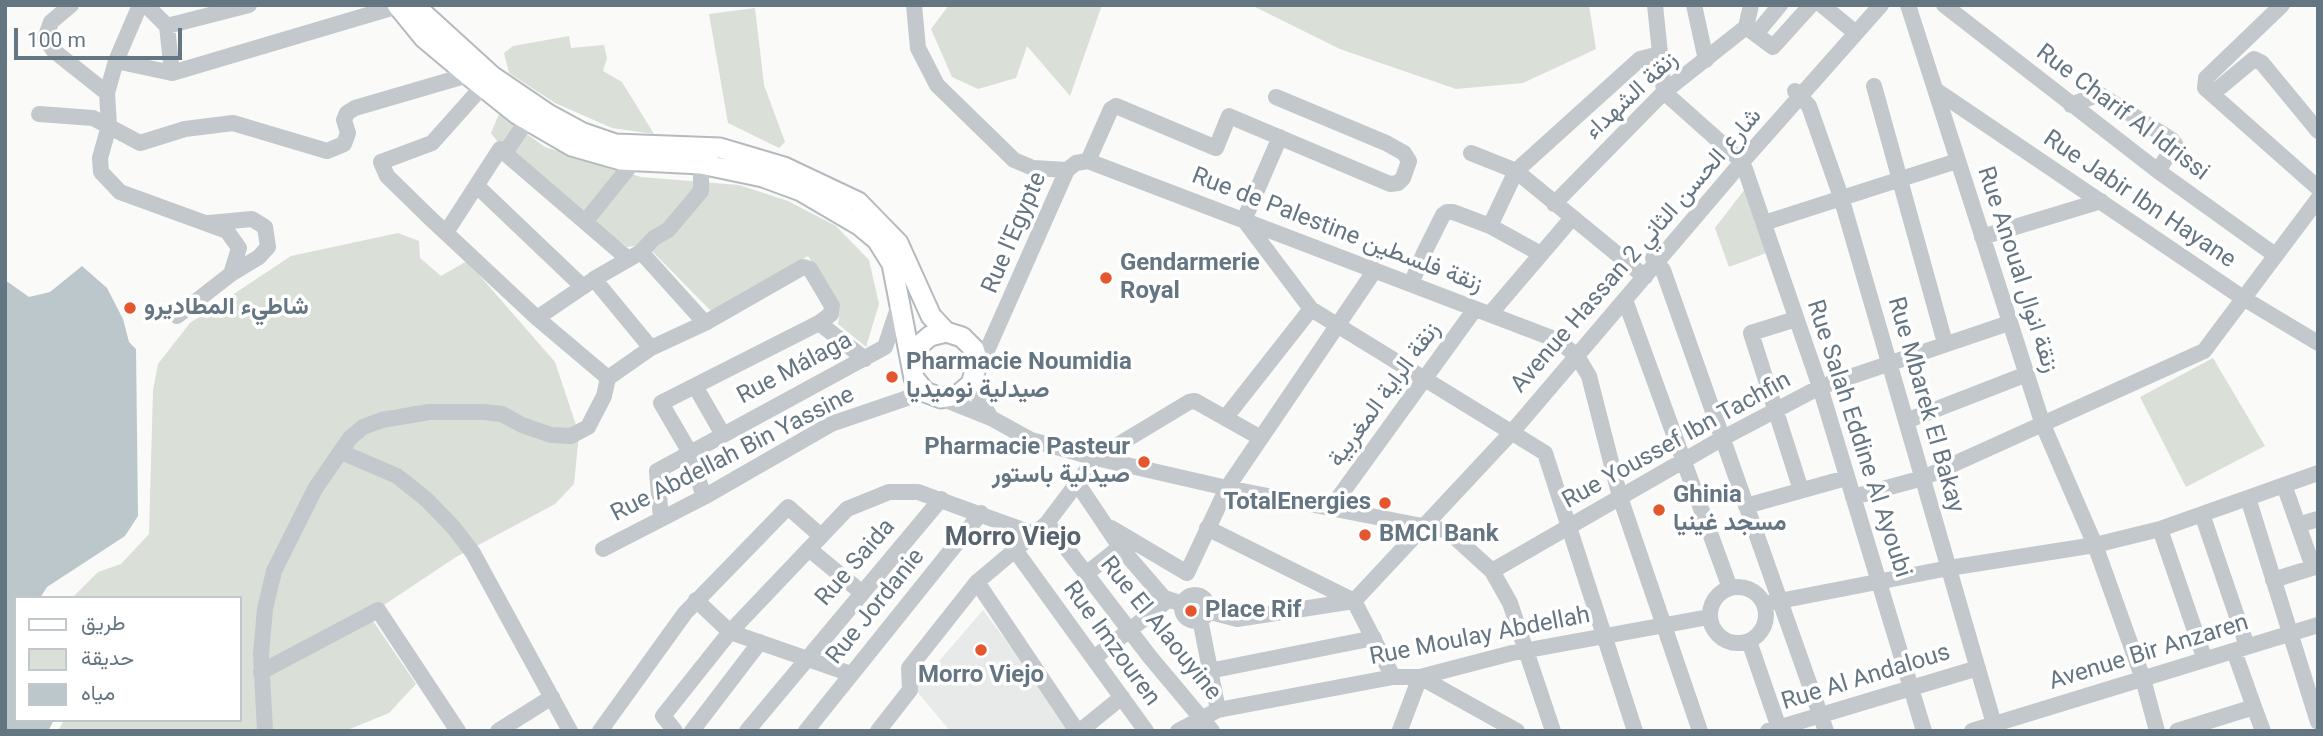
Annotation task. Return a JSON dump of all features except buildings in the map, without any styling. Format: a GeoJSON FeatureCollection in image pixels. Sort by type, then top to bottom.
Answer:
{"type":"FeatureCollection","features":[{"type":"Feature","properties":{"kind":"main road"},"geometry":{"type":"LineString","coordinates":[[394,7],[425,38],[481,79],[527,120],[595,155],[634,161],[701,164],[763,177],[801,191],[859,225],[877,240],[892,264],[898,308],[914,378],[933,395],[958,395],[974,379],[974,349],[931,316],[898,243],[858,202],[784,167],[720,148],[615,144],[583,133],[481,79]]}},
{"type":"Feature","properties":{"kind":"main road"},"geometry":{"type":"LineString","coordinates":[[912,363],[917,347],[930,336],[954,335]]}},
{"type":"Feature","properties":{"kind":"street"},"geometry":{"type":"LineString","coordinates":[[71,5],[51,22],[45,39],[54,51],[107,93]]}},
{"type":"Feature","properties":{"kind":"street"},"geometry":{"type":"LineString","coordinates":[[140,5],[116,61],[107,93],[109,126],[99,163],[106,181],[120,192],[222,228],[236,241],[239,248],[231,274]]}},
{"type":"Feature","properties":{"kind":"street"},"geometry":{"type":"LineString","coordinates":[[146,5],[166,26],[172,73]]}},
{"type":"Feature","properties":{"kind":"street"},"geometry":{"type":"LineString","coordinates":[[166,26],[249,5]]}},
{"type":"Feature","properties":{"kind":"street","name":"Rue de Palestine زنقة فلسطين"},"geometry":{"type":"LineString","coordinates":[[914,5],[918,48],[937,86],[1014,160],[1033,168],[1077,165],[1244,220],[1552,338],[1575,352]]}},
{"type":"Feature","properties":{"kind":"street"},"geometry":{"type":"LineString","coordinates":[[1655,5],[1664,92],[1739,160]]}},
{"type":"Feature","properties":{"kind":"street"},"geometry":{"type":"LineString","coordinates":[[1695,5],[1706,60]]}},
{"type":"Feature","properties":{"kind":"street","name":"زنقة الشهداء"},"geometry":{"type":"LineString","coordinates":[[1553,204],[1664,92],[1751,30],[1780,5]]}},
{"type":"Feature","properties":{"kind":"street"},"geometry":{"type":"LineString","coordinates":[[1751,6],[1751,30],[1773,47],[1811,5]]}},
{"type":"Feature","properties":{"kind":"street"},"geometry":{"type":"LineString","coordinates":[[1822,5],[1851,29]]}},
{"type":"Feature","properties":{"kind":"street","name":"Avenue Hassan 2 شارع الحسن الثاني"},"geometry":{"type":"LineString","coordinates":[[1798,94],[1871,5]]}},
{"type":"Feature","properties":{"kind":"street","name":"Avenue Hassan 2 شارع الحسن الثاني"},"geometry":{"type":"LineString","coordinates":[[1354,601],[1508,429],[1739,160],[1881,5]]}},
{"type":"Feature","properties":{"kind":"street","name":"Rue Charif Al Idrissi"},"geometry":{"type":"LineString","coordinates":[[1944,5],[2158,171],[2276,255]]}},
{"type":"Feature","properties":{"kind":"street"},"geometry":{"type":"LineString","coordinates":[[1853,497],[1923,478],[2204,351],[2317,199],[2208,91],[2206,79],[2282,5]]}},
{"type":"Feature","properties":{"kind":"street","name":"Rue Anoual زنقة انوال"},"geometry":{"type":"LineString","coordinates":[[1911,6],[1957,162],[2043,425],[2095,545],[2143,679],[2157,731]]}},
{"type":"Feature","properties":{"kind":"street"},"geometry":{"type":"LineString","coordinates":[[116,61],[172,73],[394,7]]}},
{"type":"Feature","properties":{"kind":"street"},"geometry":{"type":"LineString","coordinates":[[1490,226],[1516,171],[1640,59],[1660,54]]}},
{"type":"Feature","properties":{"kind":"street"},"geometry":{"type":"LineString","coordinates":[[2208,91],[2254,59],[2262,63],[2318,131]]}},
{"type":"Feature","properties":{"kind":"street"},"geometry":{"type":"LineString","coordinates":[[39,114],[93,118],[139,143],[185,129],[233,123],[327,151],[344,144],[348,133],[344,120],[347,113],[355,108],[481,79]]}},
{"type":"Feature","properties":{"kind":"street"},"geometry":{"type":"LineString","coordinates":[[481,79],[432,143],[381,162],[387,176],[537,318],[608,378]]}},
{"type":"Feature","properties":{"kind":"street"},"geometry":{"type":"LineString","coordinates":[[1874,86],[1945,343]]}},
{"type":"Feature","properties":{"kind":"street","name":"Rue Jabir Ibn Hayane"},"geometry":{"type":"LineString","coordinates":[[1937,92],[2243,298],[2318,343]]}},
{"type":"Feature","properties":{"kind":"street","name":"Rue Mbarek El Bakay"},"geometry":{"type":"LineString","coordinates":[[1798,94],[1809,107],[1840,197],[1995,727]]}},
{"type":"Feature","properties":{"kind":"street"},"geometry":{"type":"LineString","coordinates":[[2071,105],[2099,94],[2125,107],[2172,140],[2175,144],[2158,171]]}},
{"type":"Feature","properties":{"kind":"street"},"geometry":{"type":"LineString","coordinates":[[1276,97],[1386,143],[1404,153],[1409,160],[1408,168],[1398,183],[1390,184],[1280,136],[1244,220],[1311,309],[1545,453],[1635,731]]}},
{"type":"Feature","properties":{"kind":"street","name":"Rue l'Egypte"},"geometry":{"type":"LineString","coordinates":[[974,379],[1077,165],[1111,108],[1116,106],[1216,148],[1229,116],[1280,136]]}},
{"type":"Feature","properties":{"kind":"street"},"geometry":{"type":"LineString","coordinates":[[505,153],[527,120]]}},
{"type":"Feature","properties":{"kind":"street"},"geometry":{"type":"LineString","coordinates":[[447,231],[478,187],[500,149],[585,222],[634,255],[705,323]]}},
{"type":"Feature","properties":{"kind":"street"},"geometry":{"type":"LineString","coordinates":[[1471,153],[1516,171],[1642,275]]}},
{"type":"Feature","properties":{"kind":"street","name":"Rue Salah Eddine Al Ayoubi"},"geometry":{"type":"LineString","coordinates":[[1739,160],[1764,223],[1820,387],[1924,731]]}},
{"type":"Feature","properties":{"kind":"street"},"geometry":{"type":"LineString","coordinates":[[585,222],[634,161]]}},
{"type":"Feature","properties":{"kind":"street"},"geometry":{"type":"LineString","coordinates":[[1764,223],[1957,162]]}},
{"type":"Feature","properties":{"kind":"street"},"geometry":{"type":"LineString","coordinates":[[537,318],[668,230],[701,191],[701,164]]}},
{"type":"Feature","properties":{"kind":"street"},"geometry":{"type":"LineString","coordinates":[[478,187],[589,283],[651,348]]}},
{"type":"Feature","properties":{"kind":"street"},"geometry":{"type":"LineString","coordinates":[[1983,237],[2101,201]]}},
{"type":"Feature","properties":{"kind":"street"},"geometry":{"type":"LineString","coordinates":[[1411,284],[1443,215],[1453,212],[1490,226],[1539,253]]}},
{"type":"Feature","properties":{"kind":"street","name":"زنقة الراية المغربية"},"geometry":{"type":"LineString","coordinates":[[1331,508],[1425,379],[1483,311],[1572,218]]}},
{"type":"Feature","properties":{"kind":"street"},"geometry":{"type":"LineString","coordinates":[[177,316],[231,274],[251,263],[268,247],[265,227],[252,219],[207,223]]}},
{"type":"Feature","properties":{"kind":"street"},"geometry":{"type":"LineString","coordinates":[[1655,260],[1723,438],[1746,506],[1772,602],[1823,723]]}},
{"type":"Feature","properties":{"kind":"street"},"geometry":{"type":"LineString","coordinates":[[265,731],[261,672],[265,609],[274,571],[315,489],[350,438],[363,427],[382,420],[429,412],[502,414],[522,425],[551,435],[571,436],[588,427],[604,396],[608,378],[651,348],[705,323],[803,267],[810,270],[832,306],[831,314],[819,324],[661,403],[689,452],[704,497]]}},
{"type":"Feature","properties":{"kind":"street"},"geometry":{"type":"LineString","coordinates":[[1354,601],[1237,619],[1186,616],[1181,600],[1187,573],[1227,488],[1259,437],[1375,270]]}},
{"type":"Feature","properties":{"kind":"street","name":"Avenue Hassan 2 شارع الحسن الثاني"},"geometry":{"type":"LineString","coordinates":[[1575,352],[1625,300],[1642,275]]}},
{"type":"Feature","properties":{"kind":"street"},"geometry":{"type":"LineString","coordinates":[[1625,300],[1730,588]]}},
{"type":"Feature","properties":{"kind":"street","name":"Rue Málaga"},"geometry":{"type":"LineString","coordinates":[[661,519],[657,471],[722,433],[885,347],[898,308]]}},
{"type":"Feature","properties":{"kind":"street"},"geometry":{"type":"LineString","coordinates":[[1226,417],[1311,309]]}},
{"type":"Feature","properties":{"kind":"street"},"geometry":{"type":"LineString","coordinates":[[1796,318],[1751,333],[1801,490]]}},
{"type":"Feature","properties":{"kind":"street","name":"Rue Youssef Ibn Tachfin"},"geometry":{"type":"LineString","coordinates":[[1492,570],[1723,438],[1820,387],[2009,323]]}},
{"type":"Feature","properties":{"kind":"street"},"geometry":{"type":"LineString","coordinates":[[819,324],[865,359]]}},
{"type":"Feature","properties":{"kind":"street","name":"Rue l'Egypte"},"geometry":{"type":"LineString","coordinates":[[954,335],[975,338],[1000,325]]}},
{"type":"Feature","properties":{"kind":"street"},"geometry":{"type":"LineString","coordinates":[[1575,352],[1589,376],[1620,497],[1700,731]]}},
{"type":"Feature","properties":{"kind":"street"},"geometry":{"type":"LineString","coordinates":[[1906,421],[2027,374]]}},
{"type":"Feature","properties":{"kind":"street"},"geometry":{"type":"LineString","coordinates":[[974,379],[991,418]]}},
{"type":"Feature","properties":{"kind":"street"},"geometry":{"type":"LineString","coordinates":[[695,386],[722,433]]}},
{"type":"Feature","properties":{"kind":"street"},"geometry":{"type":"LineString","coordinates":[[933,395],[991,418],[1031,440],[1096,458],[1227,488],[1448,531],[1492,570],[1510,603],[1553,731]]}},
{"type":"Feature","properties":{"kind":"street","name":"Rue Abdellah Bin Yassine"},"geometry":{"type":"LineString","coordinates":[[603,548],[704,497],[831,424],[933,395]]}},
{"type":"Feature","properties":{"kind":"street"},"geometry":{"type":"LineString","coordinates":[[878,731],[910,690],[909,668],[977,582],[1041,529],[1096,458],[1189,402],[1195,401],[1259,437]]}},
{"type":"Feature","properties":{"kind":"street"},"geometry":{"type":"LineString","coordinates":[[341,452],[397,476],[426,499],[454,528],[473,553],[570,731]]}},
{"type":"Feature","properties":{"kind":"street"},"geometry":{"type":"LineString","coordinates":[[1772,602],[1764,627],[1749,641],[1728,642],[1720,637],[1710,617],[1716,597],[1730,588],[1750,589],[1772,602],[1949,568],[2095,545],[2160,529],[2318,473]]}},
{"type":"Feature","properties":{"kind":"street"},"geometry":{"type":"LineString","coordinates":[[1746,506],[1846,478]]}},
{"type":"Feature","properties":{"kind":"street"},"geometry":{"type":"LineString","coordinates":[[1077,483],[1120,547],[1181,600]]}},
{"type":"Feature","properties":{"kind":"street"},"geometry":{"type":"LineString","coordinates":[[2273,580],[2315,566],[2284,485]]}},
{"type":"Feature","properties":{"kind":"street"},"geometry":{"type":"LineString","coordinates":[[675,731],[663,716],[730,632],[847,509],[889,492],[918,492],[1041,529]]}},
{"type":"Feature","properties":{"kind":"street"},"geometry":{"type":"LineString","coordinates":[[2248,498],[2291,634],[2313,689],[2318,722]]}},
{"type":"Feature","properties":{"kind":"street","name":"Rue Saida"},"geometry":{"type":"LineString","coordinates":[[747,731],[861,592],[942,499]]}},
{"type":"Feature","properties":{"kind":"street"},"geometry":{"type":"LineString","coordinates":[[600,731],[696,600],[788,507],[792,507],[821,536]]}},
{"type":"Feature","properties":{"kind":"street","name":"Rue Jordanie"},"geometry":{"type":"LineString","coordinates":[[806,731],[981,513]]}},
{"type":"Feature","properties":{"kind":"street"},"geometry":{"type":"LineString","coordinates":[[2202,514],[2241,649],[2254,707],[2263,731]]}},
{"type":"Feature","properties":{"kind":"street"},"geometry":{"type":"LineString","coordinates":[[2298,524],[2318,519]]}},
{"type":"Feature","properties":{"kind":"street"},"geometry":{"type":"LineString","coordinates":[[1106,526],[1187,573]]}},
{"type":"Feature","properties":{"kind":"street"},"geometry":{"type":"LineString","coordinates":[[1207,528],[1354,601],[1393,677]]}},
{"type":"Feature","properties":{"kind":"street","name":"Rue El Alaouyine"},"geometry":{"type":"LineString","coordinates":[[1041,529],[1086,574],[1212,731]]}},
{"type":"Feature","properties":{"kind":"street"},"geometry":{"type":"LineString","coordinates":[[2160,529],[2205,660]]}},
{"type":"Feature","properties":{"kind":"street"},"geometry":{"type":"LineString","coordinates":[[1086,574],[1120,547]]}},
{"type":"Feature","properties":{"kind":"street"},"geometry":{"type":"LineString","coordinates":[[809,549],[861,592]]}},
{"type":"Feature","properties":{"kind":"street","name":"Rue Imzouren"},"geometry":{"type":"LineString","coordinates":[[1015,551],[1146,731]]}},
{"type":"Feature","properties":{"kind":"street"},"geometry":{"type":"LineString","coordinates":[[977,582],[1078,731],[1122,696]]}},
{"type":"Feature","properties":{"kind":"street"},"geometry":{"type":"LineString","coordinates":[[696,600],[730,632],[851,674]]}},
{"type":"Feature","properties":{"kind":"street"},"geometry":{"type":"LineString","coordinates":[[1094,658],[1130,631],[1181,600]]}},
{"type":"Feature","properties":{"kind":"street"},"geometry":{"type":"LineString","coordinates":[[261,672],[378,610],[458,731]]}},
{"type":"Feature","properties":{"kind":"street"},"geometry":{"type":"LineString","coordinates":[[1204,615],[1209,670],[1218,710]]}},
{"type":"Feature","properties":{"kind":"street","name":"Rue Moulay Abdellah"},"geometry":{"type":"LineString","coordinates":[[1178,731],[1201,716],[1218,710],[1393,677],[1420,677],[1526,650],[1710,617]]}},
{"type":"Feature","properties":{"kind":"street","name":"Avenue Bir Anzaren"},"geometry":{"type":"LineString","coordinates":[[1972,731],[1995,727],[2318,625]]}},
{"type":"Feature","properties":{"kind":"street"},"geometry":{"type":"LineString","coordinates":[[1209,670],[1374,638]]}},
{"type":"Feature","properties":{"kind":"street"},"geometry":{"type":"LineString","coordinates":[[1749,641],[1776,730]]}},
{"type":"Feature","properties":{"kind":"street"},"geometry":{"type":"LineString","coordinates":[[692,731],[760,642]]}},
{"type":"Feature","properties":{"kind":"street","name":"Rue Al Andalous"},"geometry":{"type":"LineString","coordinates":[[1776,730],[1823,723],[1912,688],[1978,668]]}},
{"type":"Feature","properties":{"kind":"street"},"geometry":{"type":"LineString","coordinates":[[1383,731],[1401,731],[1420,677],[1517,731]]}},
{"type":"Feature","properties":{"kind":"street"},"geometry":{"type":"LineString","coordinates":[[498,731],[552,697]]}},
{"type":"Feature","properties":{"kind":"street"},"geometry":{"type":"LineString","coordinates":[[2177,731],[2224,725],[2254,707]]}},
{"type":"Feature","properties":{"kind":"shaded area","name":"Morro Viejo"},"geometry":{"type":"Polygon","coordinates":[[[983,610],[1071,727],[1066,731],[950,731],[915,689],[983,610]]]}},
{"type":"Feature","properties":{"kind":"green space"},"geometry":{"type":"Polygon","coordinates":[[[949,5],[1102,5],[1070,96],[1027,46],[1016,78],[978,89],[952,77],[931,29],[949,5]]]}},
{"type":"Feature","properties":{"kind":"green space"},"geometry":{"type":"Polygon","coordinates":[[[1251,5],[1589,5],[1596,49],[1523,83],[1456,89],[1340,49],[1251,5]]]}},
{"type":"Feature","properties":{"kind":"green space"},"geometry":{"type":"Polygon","coordinates":[[[755,8],[764,85],[785,142],[779,148],[728,123],[709,14],[755,8]]]}},
{"type":"Feature","properties":{"kind":"green space"},"geometry":{"type":"Polygon","coordinates":[[[569,36],[571,48],[604,45],[607,58],[603,71],[622,82],[654,134],[612,128],[555,103],[509,73],[504,53],[513,46],[569,36]]]}},
{"type":"Feature","properties":{"kind":"green space"},"geometry":{"type":"Polygon","coordinates":[[[499,114],[545,147],[641,177],[739,185],[788,201],[836,226],[869,260],[879,304],[866,347],[838,324],[840,307],[808,256],[711,311],[646,245],[627,247],[500,145],[491,133],[499,114]]]}},
{"type":"Feature","properties":{"kind":"green space"},"geometry":{"type":"Polygon","coordinates":[[[1748,185],[1769,252],[1729,267],[1715,228],[1748,185]]]}},
{"type":"Feature","properties":{"kind":"green space"},"geometry":{"type":"Polygon","coordinates":[[[398,233],[419,241],[420,258],[441,276],[467,261],[555,362],[579,434],[574,484],[555,504],[456,557],[369,615],[416,684],[389,713],[345,731],[58,731],[63,722],[242,722],[242,596],[74,596],[98,572],[121,564],[149,534],[153,390],[158,364],[190,323],[291,256],[398,233]]]}},
{"type":"Feature","properties":{"kind":"green space"},"geometry":{"type":"Polygon","coordinates":[[[2213,358],[2265,446],[2186,487],[2140,397],[2213,358]]]}},
{"type":"Feature","properties":{"kind":"water"},"geometry":{"type":"Polygon","coordinates":[[[82,266],[107,288],[123,319],[129,342],[136,349],[138,516],[125,536],[47,587],[41,596],[14,596],[14,722],[53,722],[48,731],[5,731],[5,280],[29,297],[50,292],[82,266]]]}},
{"type":"Feature","properties":{"kind":"place","name":"Gendarmerie Royal"},"geometry":{"type":"Point","coordinates":[1106,278]}},
{"type":"Feature","properties":{"kind":"place","name":"شاطيء المطاديرو"},"geometry":{"type":"Point","coordinates":[130,308]}},
{"type":"Feature","properties":{"kind":"place","name":"Pharmacie Noumidia صيدلية نوميديا"},"geometry":{"type":"Point","coordinates":[892,377]}},
{"type":"Feature","properties":{"kind":"place","name":"Pharmacie Pasteur صيدلية باستور"},"geometry":{"type":"Point","coordinates":[1144,462]}},
{"type":"Feature","properties":{"kind":"place","name":"TotalEnergies"},"geometry":{"type":"Point","coordinates":[1385,503]}},
{"type":"Feature","properties":{"kind":"place","name":"Ghinia مسجد غينيا"},"geometry":{"type":"Point","coordinates":[1659,510]}},
{"type":"Feature","properties":{"kind":"place","name":"BMCI Bank"},"geometry":{"type":"Point","coordinates":[1365,535]}},
{"type":"Feature","properties":{"kind":"place","name":"Place Rif"},"geometry":{"type":"Point","coordinates":[1191,611]}},
{"type":"Feature","properties":{"kind":"place","name":"Morro Viejo"},"geometry":{"type":"Point","coordinates":[981,650]}},
{"type":"Feature","properties":{"kind":"district","name":"Morro Viejo"},"geometry":{"type":"Point","coordinates":[1013,538]}}]}
